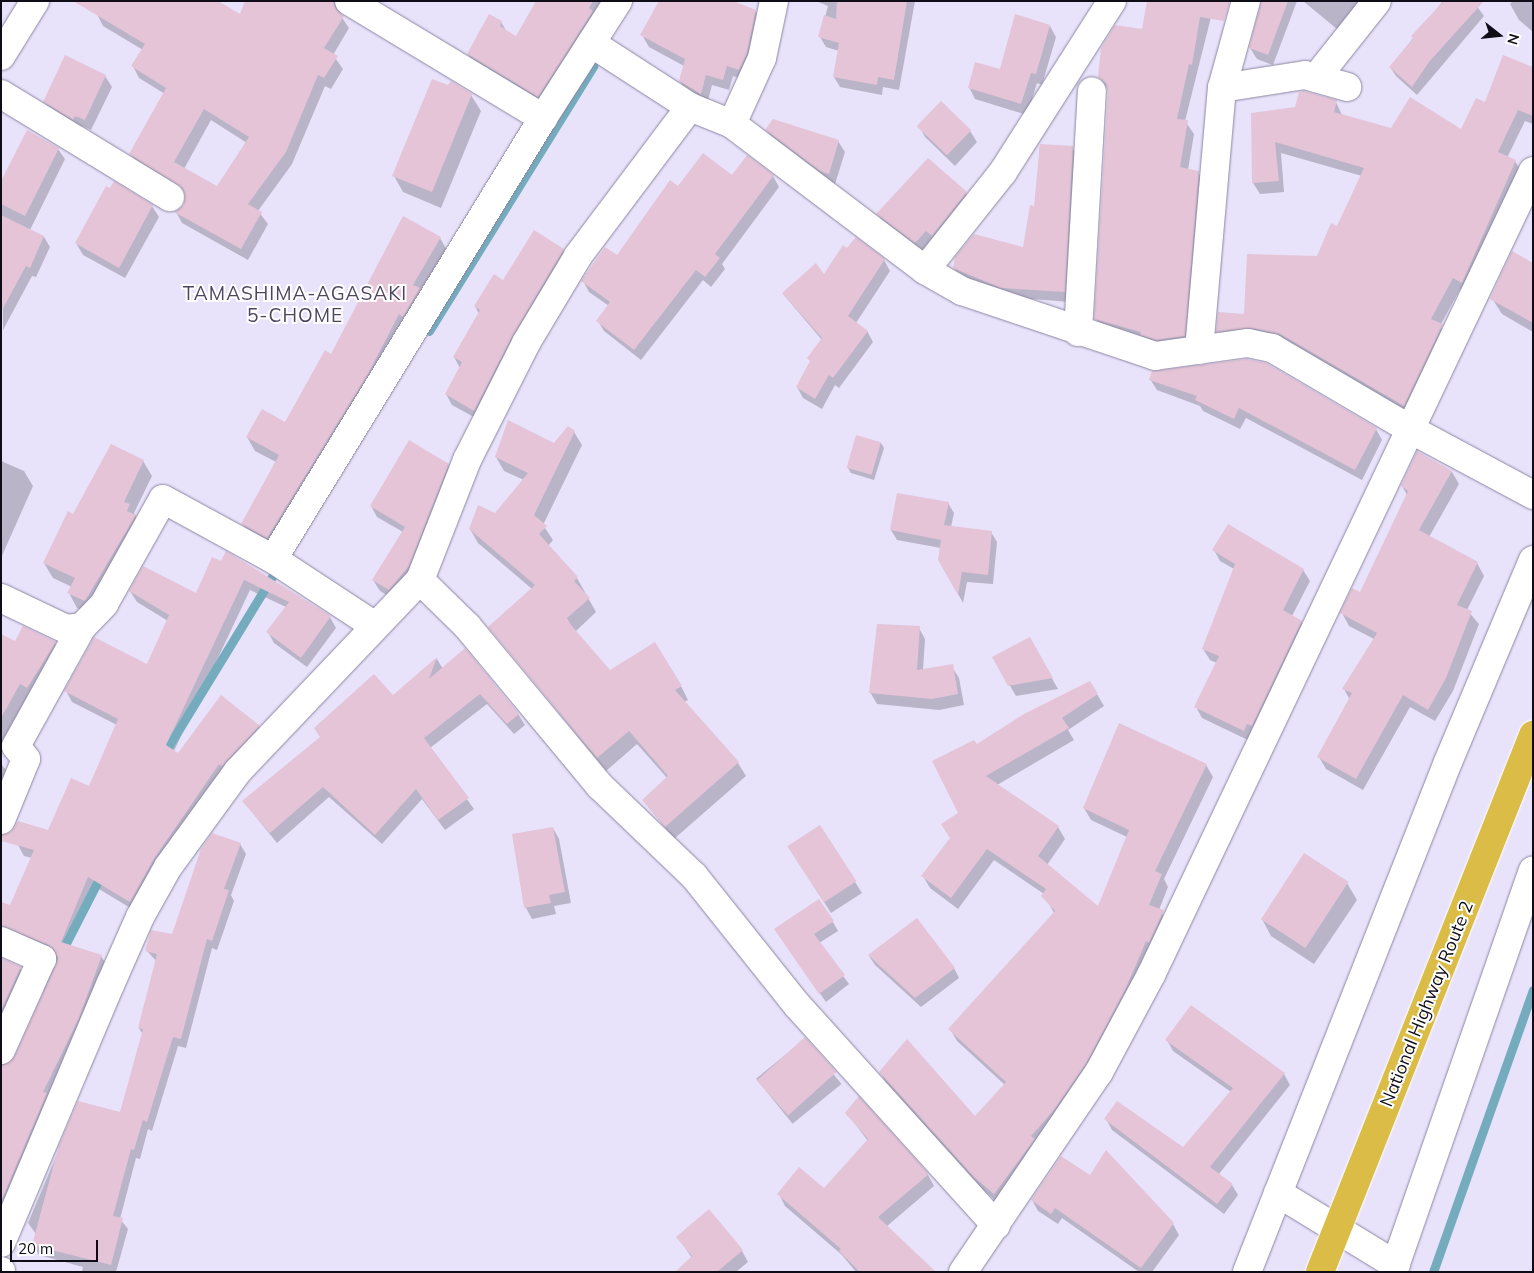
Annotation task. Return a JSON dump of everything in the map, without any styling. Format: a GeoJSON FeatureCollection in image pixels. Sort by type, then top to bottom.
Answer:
{"type":"FeatureCollection","features":[{"type":"Feature","properties":{"kind":"highway","name":"National Highway Route 2"},"geometry":{"type":"LineString","coordinates":[[1320,1272],[1533,735]]}},
{"type":"Feature","properties":{"kind":"street"},"geometry":{"type":"LineString","coordinates":[[1,56],[34,1]]}},
{"type":"Feature","properties":{"kind":"street"},"geometry":{"type":"LineString","coordinates":[[349,1],[543,118]]}},
{"type":"Feature","properties":{"kind":"street"},"geometry":{"type":"LineString","coordinates":[[273,559],[543,118],[598,48],[618,1]]}},
{"type":"Feature","properties":{"kind":"street"},"geometry":{"type":"LineString","coordinates":[[732,124],[762,58],[774,1]]}},
{"type":"Feature","properties":{"kind":"street"},"geometry":{"type":"LineString","coordinates":[[925,270],[1003,172],[1112,1]]}},
{"type":"Feature","properties":{"kind":"street"},"geometry":{"type":"LineString","coordinates":[[1199,350],[1222,88],[1246,1]]}},
{"type":"Feature","properties":{"kind":"street"},"geometry":{"type":"LineString","coordinates":[[1316,78],[1377,1]]}},
{"type":"Feature","properties":{"kind":"street"},"geometry":{"type":"LineString","coordinates":[[598,48],[690,107],[732,124],[925,270],[962,291],[1078,332],[1155,356],[1248,343],[1272,348],[1410,429],[1533,495]]}},
{"type":"Feature","properties":{"kind":"street"},"geometry":{"type":"LineString","coordinates":[[1222,88],[1305,75],[1347,87]]}},
{"type":"Feature","properties":{"kind":"street"},"geometry":{"type":"LineString","coordinates":[[1078,332],[1092,91]]}},
{"type":"Feature","properties":{"kind":"street"},"geometry":{"type":"LineString","coordinates":[[1,94],[170,198]]}},
{"type":"Feature","properties":{"kind":"street"},"geometry":{"type":"LineString","coordinates":[[1,1243],[140,917],[168,867],[238,771],[420,580],[467,460],[526,343],[578,256],[690,107]]}},
{"type":"Feature","properties":{"kind":"street"},"geometry":{"type":"LineString","coordinates":[[963,1272],[1099,1072],[1151,975],[1533,171]]}},
{"type":"Feature","properties":{"kind":"street"},"geometry":{"type":"LineString","coordinates":[[1,820],[26,759],[16,746],[82,627],[104,604],[163,499],[273,559],[375,626]]}},
{"type":"Feature","properties":{"kind":"street"},"geometry":{"type":"LineString","coordinates":[[1247,1272],[1448,762],[1533,560]]}},
{"type":"Feature","properties":{"kind":"street"},"geometry":{"type":"LineString","coordinates":[[420,580],[467,626],[600,786],[694,876],[797,1005],[996,1224]]}},
{"type":"Feature","properties":{"kind":"street"},"geometry":{"type":"LineString","coordinates":[[1,598],[66,629],[82,627]]}},
{"type":"Feature","properties":{"kind":"street"},"geometry":{"type":"LineString","coordinates":[[1278,1193],[1394,1268],[1533,871]]}},
{"type":"Feature","properties":{"kind":"street"},"geometry":{"type":"LineString","coordinates":[[1,941],[42,959],[1,1050]]}},
{"type":"Feature","properties":{"kind":"building"},"geometry":{"type":"Polygon","coordinates":[[[73,1],[218,1],[240,14],[245,1],[333,1],[336,9],[344,16],[324,48],[338,56],[324,78],[318,75],[286,152],[248,204],[262,212],[241,249],[174,212],[184,205],[183,189],[129,154],[166,88],[131,66],[145,44],[73,1]],[[204,109],[174,162],[217,186],[249,137],[204,109]]]}},
{"type":"Feature","properties":{"kind":"building"},"geometry":{"type":"Polygon","coordinates":[[[536,1],[593,1],[589,8],[593,11],[538,97],[467,54],[489,14],[502,21],[500,26],[516,36],[536,1]]]}},
{"type":"Feature","properties":{"kind":"building"},"geometry":{"type":"Polygon","coordinates":[[[659,1],[733,1],[756,10],[747,53],[739,70],[727,66],[723,80],[706,75],[701,94],[679,81],[685,59],[640,35],[659,1]]]}},
{"type":"Feature","properties":{"kind":"building"},"geometry":{"type":"Polygon","coordinates":[[[837,1],[907,1],[894,80],[878,77],[877,85],[833,77],[839,43],[818,37],[824,15],[836,19],[837,1]]]}},
{"type":"Feature","properties":{"kind":"building"},"geometry":{"type":"Polygon","coordinates":[[[1147,1],[1230,1],[1224,21],[1200,17],[1192,65],[1189,64],[1177,119],[1188,120],[1180,167],[1199,171],[1185,336],[1156,340],[1140,335],[1141,332],[1094,319],[1108,92],[1106,84],[1098,77],[1101,48],[1115,25],[1142,29],[1147,1]]]}},
{"type":"Feature","properties":{"kind":"building"},"geometry":{"type":"Polygon","coordinates":[[[1261,1],[1288,1],[1268,55],[1249,48],[1261,1]]]}},
{"type":"Feature","properties":{"kind":"building"},"geometry":{"type":"Polygon","coordinates":[[[1444,1],[1484,1],[1429,62],[1412,87],[1389,67],[1413,39],[1411,36],[1444,1]]]}},
{"type":"Feature","properties":{"kind":"building"},"geometry":{"type":"Polygon","coordinates":[[[1015,14],[1050,25],[1036,74],[1031,73],[1021,104],[968,88],[975,62],[1000,69],[1015,14]]]}},
{"type":"Feature","properties":{"kind":"building"},"geometry":{"type":"Polygon","coordinates":[[[65,55],[106,75],[85,120],[75,116],[73,120],[43,102],[65,55]]]}},
{"type":"Feature","properties":{"kind":"building"},"geometry":{"type":"Polygon","coordinates":[[[1503,55],[1533,67],[1533,116],[1518,110],[1498,152],[1516,160],[1462,283],[1453,278],[1431,319],[1443,324],[1404,406],[1280,334],[1251,328],[1216,332],[1218,312],[1244,314],[1247,254],[1317,256],[1331,223],[1337,226],[1364,168],[1275,142],[1279,181],[1252,183],[1251,113],[1295,107],[1299,92],[1304,91],[1337,100],[1334,112],[1391,128],[1410,97],[1461,129],[1476,98],[1485,102],[1503,55]]]}},
{"type":"Feature","properties":{"kind":"building"},"geometry":{"type":"Polygon","coordinates":[[[432,79],[448,85],[451,81],[472,94],[432,192],[392,176],[432,79]]]}},
{"type":"Feature","properties":{"kind":"building"},"geometry":{"type":"Polygon","coordinates":[[[941,101],[971,130],[947,155],[917,126],[941,101]]]}},
{"type":"Feature","properties":{"kind":"building"},"geometry":{"type":"Polygon","coordinates":[[[773,119],[839,140],[829,174],[820,171],[765,130],[773,119]]]}},
{"type":"Feature","properties":{"kind":"building"},"geometry":{"type":"Polygon","coordinates":[[[27,130],[59,148],[25,216],[1,204],[1,181],[27,130]]]}},
{"type":"Feature","properties":{"kind":"building"},"geometry":{"type":"Polygon","coordinates":[[[1040,144],[1073,146],[1065,292],[1001,288],[953,268],[955,257],[974,234],[1023,247],[1030,205],[1034,206],[1040,144]]]}},
{"type":"Feature","properties":{"kind":"building"},"geometry":{"type":"Polygon","coordinates":[[[703,153],[732,175],[747,155],[774,175],[715,254],[720,258],[705,277],[696,270],[634,350],[596,321],[610,302],[581,281],[605,247],[617,255],[670,180],[678,186],[703,153]]]}},
{"type":"Feature","properties":{"kind":"building"},"geometry":{"type":"Polygon","coordinates":[[[928,158],[967,192],[932,236],[926,231],[915,243],[876,214],[928,158]]]}},
{"type":"Feature","properties":{"kind":"building"},"geometry":{"type":"Polygon","coordinates":[[[114,181],[153,205],[119,268],[75,243],[106,186],[110,188],[114,181]]]}},
{"type":"Feature","properties":{"kind":"building"},"geometry":{"type":"Polygon","coordinates":[[[1,215],[44,236],[30,268],[26,266],[1,312],[1,215]]]}},
{"type":"Feature","properties":{"kind":"building"},"geometry":{"type":"Polygon","coordinates":[[[403,216],[441,237],[413,285],[420,288],[403,317],[399,314],[368,374],[267,538],[241,524],[279,455],[246,437],[262,409],[285,422],[325,350],[331,354],[403,216]]]}},
{"type":"Feature","properties":{"kind":"building"},"geometry":{"type":"Polygon","coordinates":[[[534,230],[564,249],[513,335],[474,411],[445,394],[462,362],[453,357],[480,310],[474,306],[494,274],[503,280],[534,230]]]}},
{"type":"Feature","properties":{"kind":"building"},"geometry":{"type":"Polygon","coordinates":[[[856,237],[885,259],[848,316],[868,331],[833,378],[829,375],[815,399],[796,387],[810,361],[807,358],[822,338],[782,293],[816,263],[824,274],[843,245],[847,248],[856,237]]]}},
{"type":"Feature","properties":{"kind":"building"},"geometry":{"type":"Polygon","coordinates":[[[1512,251],[1533,263],[1533,323],[1490,299],[1512,251]]]}},
{"type":"Feature","properties":{"kind":"building"},"geometry":{"type":"Polygon","coordinates":[[[1247,359],[1266,363],[1377,428],[1355,470],[1239,408],[1234,419],[1195,400],[1197,396],[1149,380],[1152,371],[1247,359]]]}},
{"type":"Feature","properties":{"kind":"building"},"geometry":{"type":"Polygon","coordinates":[[[508,420],[554,443],[568,426],[575,431],[534,515],[547,526],[539,534],[578,577],[574,581],[590,598],[567,618],[571,625],[610,670],[655,642],[682,686],[675,690],[739,762],[665,827],[642,800],[668,776],[629,731],[597,758],[488,627],[535,585],[469,529],[478,505],[495,513],[528,473],[495,457],[508,420]]]}},
{"type":"Feature","properties":{"kind":"building"},"geometry":{"type":"Polygon","coordinates":[[[856,435],[881,442],[872,475],[847,468],[856,435]]]}},
{"type":"Feature","properties":{"kind":"building"},"geometry":{"type":"Polygon","coordinates":[[[409,440],[449,464],[409,566],[389,590],[372,580],[405,527],[370,506],[409,440]]]}},
{"type":"Feature","properties":{"kind":"building"},"geometry":{"type":"Polygon","coordinates":[[[111,444],[144,460],[124,502],[130,504],[127,511],[136,515],[85,601],[67,593],[75,578],[43,563],[68,511],[73,514],[111,444]]]}},
{"type":"Feature","properties":{"kind":"building"},"geometry":{"type":"Polygon","coordinates":[[[1417,451],[1452,471],[1419,530],[1478,562],[1457,605],[1472,611],[1446,678],[1428,710],[1403,695],[1356,779],[1317,757],[1352,693],[1342,689],[1377,633],[1340,613],[1352,588],[1360,592],[1408,491],[1401,486],[1417,451]]]}},
{"type":"Feature","properties":{"kind":"building"},"geometry":{"type":"Polygon","coordinates":[[[897,493],[949,502],[944,525],[992,531],[988,575],[962,572],[958,595],[938,560],[941,540],[890,530],[897,493]]]}},
{"type":"Feature","properties":{"kind":"building"},"geometry":{"type":"Polygon","coordinates":[[[1228,524],[1304,569],[1283,610],[1302,621],[1252,726],[1247,724],[1244,731],[1194,707],[1219,656],[1202,649],[1235,564],[1212,550],[1228,524]]]}},
{"type":"Feature","properties":{"kind":"building"},"geometry":{"type":"Polygon","coordinates":[[[226,551],[331,616],[301,658],[266,632],[289,602],[244,580],[166,745],[178,753],[221,695],[260,726],[222,766],[219,764],[154,859],[130,902],[88,877],[61,942],[102,955],[79,1018],[43,1092],[47,1093],[1,1202],[1,1065],[15,1056],[58,958],[48,945],[1,926],[1,902],[10,905],[34,850],[1,841],[1,835],[11,832],[18,821],[48,830],[71,778],[89,786],[118,719],[64,691],[94,637],[147,664],[169,615],[129,591],[143,566],[196,593],[212,557],[221,561],[226,551]]]}},
{"type":"Feature","properties":{"kind":"building"},"geometry":{"type":"Polygon","coordinates":[[[877,624],[920,626],[917,670],[953,664],[958,694],[932,699],[869,693],[877,624]]]}},
{"type":"Feature","properties":{"kind":"building"},"geometry":{"type":"Polygon","coordinates":[[[23,626],[56,642],[27,688],[20,684],[1,718],[1,634],[15,641],[23,626]]]}},
{"type":"Feature","properties":{"kind":"building"},"geometry":{"type":"Polygon","coordinates":[[[1030,637],[1053,678],[1008,686],[992,657],[1030,637]]]}},
{"type":"Feature","properties":{"kind":"building"},"geometry":{"type":"Polygon","coordinates":[[[465,648],[519,714],[507,724],[480,694],[424,738],[469,798],[438,820],[416,789],[375,835],[323,787],[270,833],[242,801],[320,737],[314,728],[374,674],[393,695],[437,657],[429,679],[465,648]]]}},
{"type":"Feature","properties":{"kind":"building"},"geometry":{"type":"Polygon","coordinates":[[[1090,681],[1098,694],[1062,718],[1069,728],[986,776],[1059,826],[1038,856],[1098,906],[1129,830],[1083,808],[1119,723],[1207,764],[1155,871],[1162,874],[1149,905],[1164,910],[1149,943],[1146,941],[1126,988],[1086,1064],[1054,1110],[1031,1136],[1035,1139],[994,1194],[974,1177],[879,1072],[907,1039],[975,1116],[1006,1082],[948,1029],[1055,911],[1041,896],[1046,889],[987,849],[951,898],[921,876],[950,838],[941,824],[958,813],[932,761],[974,740],[977,744],[1024,714],[1090,681]]]}},
{"type":"Feature","properties":{"kind":"building"},"geometry":{"type":"Polygon","coordinates":[[[820,825],[856,881],[824,902],[787,846],[820,825]]]}},
{"type":"Feature","properties":{"kind":"building"},"geometry":{"type":"Polygon","coordinates":[[[553,827],[565,892],[549,895],[551,903],[524,908],[512,834],[553,827]]]}},
{"type":"Feature","properties":{"kind":"building"},"geometry":{"type":"Polygon","coordinates":[[[212,833],[241,843],[224,889],[229,890],[212,941],[207,939],[181,1039],[173,1037],[147,1122],[143,1120],[134,1150],[131,1149],[113,1216],[123,1218],[111,1265],[32,1245],[59,1145],[78,1101],[120,1112],[143,1029],[138,1028],[157,954],[145,951],[151,930],[172,934],[201,849],[212,833]]]}},
{"type":"Feature","properties":{"kind":"building"},"geometry":{"type":"Polygon","coordinates":[[[1304,853],[1348,882],[1305,948],[1261,919],[1304,853]]]}},
{"type":"Feature","properties":{"kind":"building"},"geometry":{"type":"Polygon","coordinates":[[[819,899],[834,921],[814,934],[845,975],[819,994],[774,929],[819,899]]]}},
{"type":"Feature","properties":{"kind":"building"},"geometry":{"type":"Polygon","coordinates":[[[917,918],[955,968],[915,998],[868,955],[917,918]]]}},
{"type":"Feature","properties":{"kind":"building"},"geometry":{"type":"Polygon","coordinates":[[[1,958],[21,967],[1,1011],[1,958]]]}},
{"type":"Feature","properties":{"kind":"building"},"geometry":{"type":"Polygon","coordinates":[[[1191,1005],[1285,1073],[1210,1167],[1233,1184],[1217,1204],[1104,1119],[1117,1101],[1183,1147],[1233,1088],[1165,1040],[1191,1005]]]}},
{"type":"Feature","properties":{"kind":"building"},"geometry":{"type":"Polygon","coordinates":[[[805,1037],[836,1072],[788,1115],[757,1080],[805,1037]]]}},
{"type":"Feature","properties":{"kind":"building"},"geometry":{"type":"Polygon","coordinates":[[[859,1096],[929,1174],[878,1217],[936,1272],[860,1272],[839,1251],[841,1249],[777,1194],[799,1167],[824,1188],[868,1139],[845,1113],[859,1096]]]}},
{"type":"Feature","properties":{"kind":"building"},"geometry":{"type":"Polygon","coordinates":[[[1106,1150],[1174,1223],[1141,1268],[1055,1208],[1051,1214],[1031,1200],[1061,1156],[1090,1175],[1106,1150]]]}},
{"type":"Feature","properties":{"kind":"building"},"geometry":{"type":"Polygon","coordinates":[[[709,1209],[743,1250],[717,1272],[675,1272],[692,1256],[676,1237],[709,1209]]]}},
{"type":"Feature","properties":{"kind":"waterway"},"geometry":{"type":"LineString","coordinates":[[429,331],[593,66]]}},
{"type":"Feature","properties":{"kind":"waterway"},"geometry":{"type":"LineString","coordinates":[[162,757],[279,565]]}},
{"type":"Feature","properties":{"kind":"waterway"},"geometry":{"type":"LineString","coordinates":[[44,986],[102,873]]}},
{"type":"Feature","properties":{"kind":"waterway"},"geometry":{"type":"LineString","coordinates":[[1433,1272],[1533,990]]}},
{"type":"Feature","properties":{"kind":"district","name":"TAMASHIMA-AGASAKI 5-CHOME"},"geometry":{"type":"Point","coordinates":[295,305]}}]}
